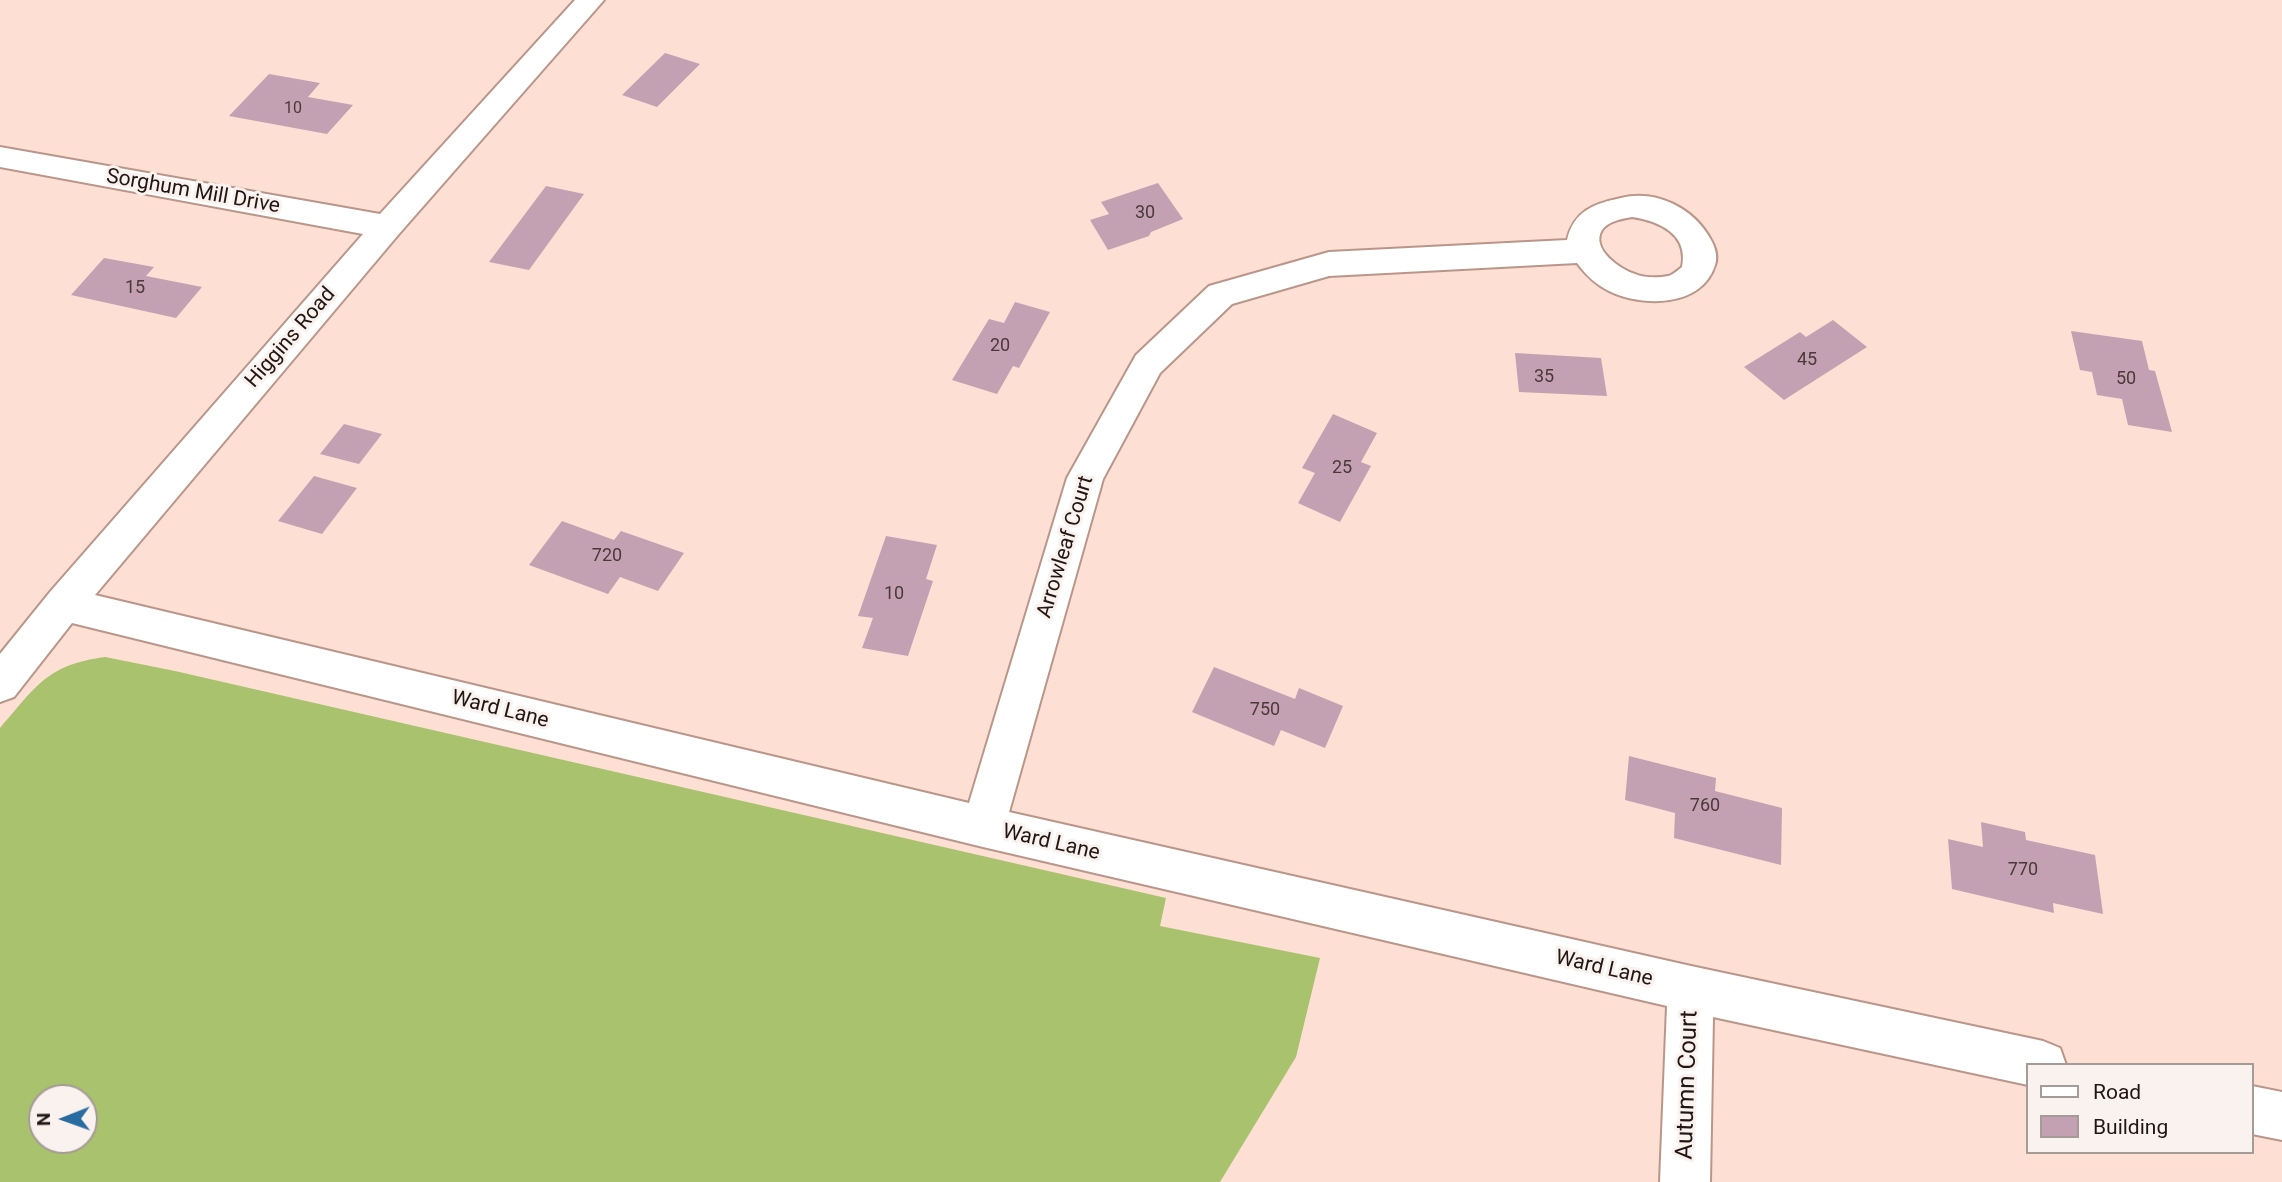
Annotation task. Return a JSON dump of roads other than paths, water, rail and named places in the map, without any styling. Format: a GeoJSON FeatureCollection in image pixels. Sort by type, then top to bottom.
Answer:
{"type":"FeatureCollection","features":[{"type":"Feature","properties":{"kind":"street","name":"Higgins Road"},"geometry":{"type":"LineString","coordinates":[[0,684],[64,604],[387,226],[590,0]]}},
{"type":"Feature","properties":{"kind":"street","name":"Sorghum Mill Drive"},"geometry":{"type":"LineString","coordinates":[[0,157],[387,226]]}},
{"type":"Feature","properties":{"kind":"street","name":"Arrowleaf Court"},"geometry":{"type":"LineString","coordinates":[[982,827],[1085,478],[1148,364],[1221,295],[1329,264],[1584,251]]}},
{"type":"Feature","properties":{"kind":"street","name":"Ward Lane"},"geometry":{"type":"LineString","coordinates":[[64,604],[982,827],[1691,989],[2034,1063]]}},
{"type":"Feature","properties":{"kind":"street","name":"Autumn Court"},"geometry":{"type":"LineString","coordinates":[[1685,1182],[1691,989]]}},
{"type":"Feature","properties":{"kind":"street"},"geometry":{"type":"LineString","coordinates":[[2254,1110],[2282,1116]]}}]}
